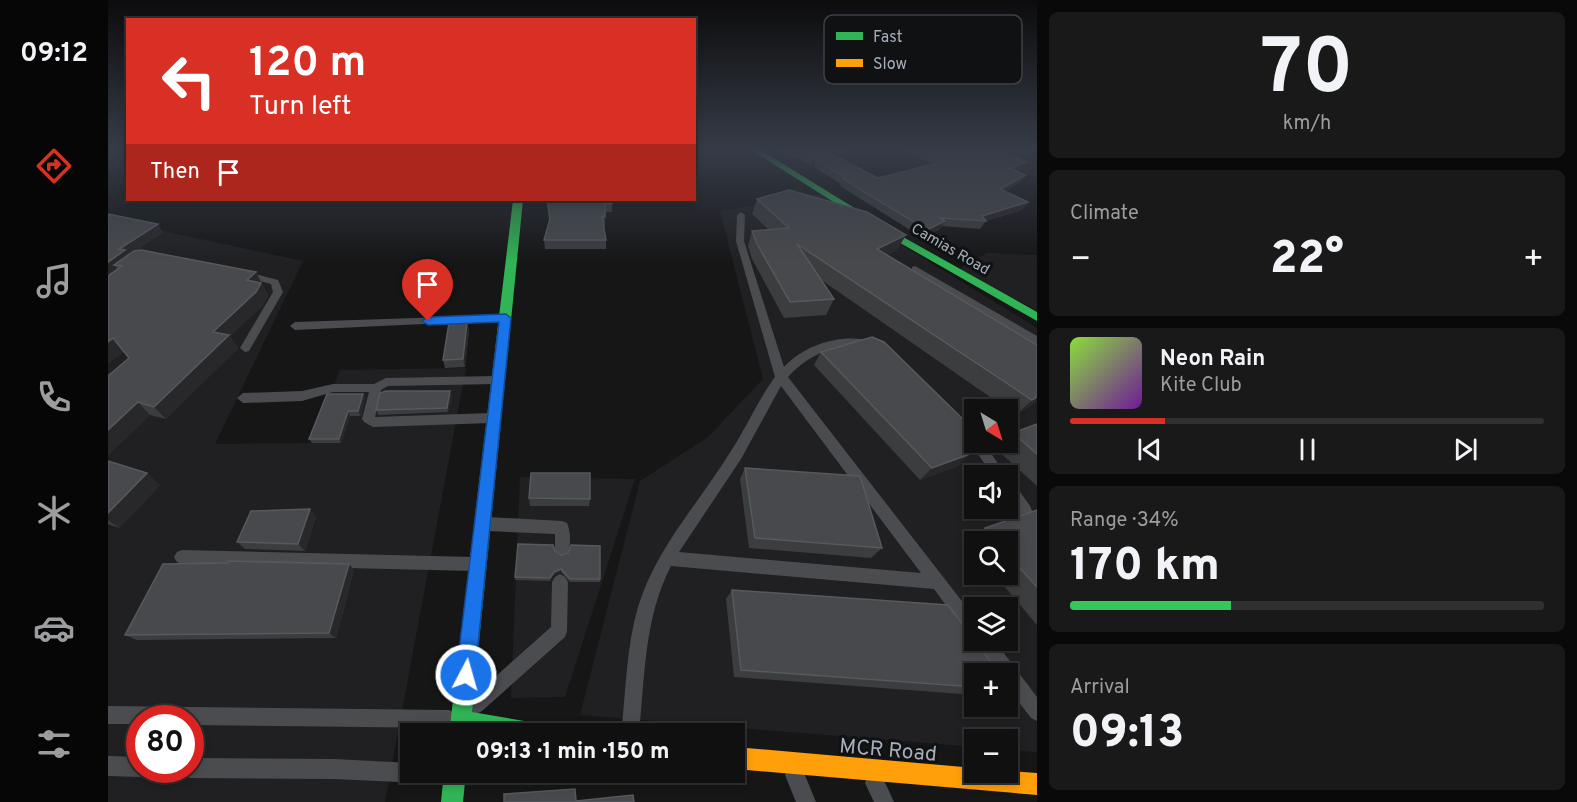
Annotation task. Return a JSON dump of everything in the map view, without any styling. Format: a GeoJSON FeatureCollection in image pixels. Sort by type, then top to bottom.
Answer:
{"type":"FeatureCollection","features":[{"type":"Feature","properties":{"kind":"main road","name":"Camias Road"},"geometry":{"type":"LineString","coordinates":[[817,188],[884,230],[1037,317]]}},
{"type":"Feature","properties":{"kind":"main road"},"geometry":{"type":"LineString","coordinates":[[460,723],[518,201]]}},
{"type":"Feature","properties":{"kind":"main road","name":"MCR Road"},"geometry":{"type":"LineString","coordinates":[[745,759],[1037,784]]}},
{"type":"Feature","properties":{"kind":"main road"},"geometry":{"type":"LineString","coordinates":[[452,802],[454,783]]}},
{"type":"Feature","properties":{"kind":"lane"},"geometry":{"type":"LineString","coordinates":[[741,215],[740,241],[781,377],[964,616]]}},
{"type":"Feature","properties":{"kind":"lane"},"geometry":{"type":"LineString","coordinates":[[915,268],[1037,341]]}},
{"type":"Feature","properties":{"kind":"lane"},"geometry":{"type":"LineString","coordinates":[[232,272],[275,282],[278,292],[245,348]]}},
{"type":"Feature","properties":{"kind":"lane"},"geometry":{"type":"LineString","coordinates":[[295,326],[506,318]]}},
{"type":"Feature","properties":{"kind":"lane"},"geometry":{"type":"LineString","coordinates":[[631,723],[641,632],[651,591],[668,558],[736,455],[781,377],[806,354],[847,341],[861,341],[872,345],[889,357]]}},
{"type":"Feature","properties":{"kind":"lane"},"geometry":{"type":"LineString","coordinates":[[243,398],[302,396],[333,388],[376,388],[386,382],[499,380]]}},
{"type":"Feature","properties":{"kind":"lane"},"geometry":{"type":"LineString","coordinates":[[376,388],[368,414],[368,419],[373,422],[495,418]]}},
{"type":"Feature","properties":{"kind":"lane"},"geometry":{"type":"LineString","coordinates":[[953,421],[985,453],[993,465]]}},
{"type":"Feature","properties":{"kind":"lane"},"geometry":{"type":"LineString","coordinates":[[1018,501],[1025,511]]}},
{"type":"Feature","properties":{"kind":"lane"},"geometry":{"type":"LineString","coordinates":[[483,523],[562,528],[562,549]]}},
{"type":"Feature","properties":{"kind":"lane"},"geometry":{"type":"LineString","coordinates":[[182,557],[478,565]]}},
{"type":"Feature","properties":{"kind":"lane"},"geometry":{"type":"LineString","coordinates":[[668,558],[938,582]]}},
{"type":"Feature","properties":{"kind":"lane"},"geometry":{"type":"LineString","coordinates":[[464,723],[559,631],[560,582]]}},
{"type":"Feature","properties":{"kind":"lane"},"geometry":{"type":"LineString","coordinates":[[1018,687],[1037,712]]}},
{"type":"Feature","properties":{"kind":"lane"},"geometry":{"type":"LineString","coordinates":[[108,715],[328,718],[401,723]]}},
{"type":"Feature","properties":{"kind":"lane"},"geometry":{"type":"LineString","coordinates":[[790,763],[806,802]]}},
{"type":"Feature","properties":{"kind":"lane"},"geometry":{"type":"LineString","coordinates":[[108,766],[126,767]]}},
{"type":"Feature","properties":{"kind":"lane"},"geometry":{"type":"LineString","coordinates":[[204,768],[400,772]]}},
{"type":"Feature","properties":{"kind":"lane"},"geometry":{"type":"LineString","coordinates":[[870,771],[884,802]]}},
{"type":"Feature","properties":{"kind":"shaded area"},"geometry":{"type":"Polygon","coordinates":[[[819,194],[1037,328],[1037,752],[1018,751],[1018,729],[964,729],[964,746],[745,728],[745,723],[679,723],[580,715],[640,481],[708,437],[763,379],[720,211],[819,194]]]}},
{"type":"Feature","properties":{"kind":"shaded area"},"geometry":{"type":"Polygon","coordinates":[[[108,219],[303,261],[215,444],[312,443],[340,370],[466,368],[385,802],[108,802],[108,219]]]}},
{"type":"Feature","properties":{"kind":"shaded area"},"geometry":{"type":"Polygon","coordinates":[[[987,253],[1037,255],[1037,311],[959,269],[987,253]]]}},
{"type":"Feature","properties":{"kind":"shaded area"},"geometry":{"type":"Polygon","coordinates":[[[520,477],[635,479],[565,697],[511,698],[520,477]]]}},
{"type":"Feature","properties":{"kind":"building"},"geometry":{"type":"Polygon","coordinates":[[[859,188],[1001,188],[1028,202],[982,216],[986,221],[940,218],[945,221],[927,230],[859,188]]]}},
{"type":"Feature","properties":{"kind":"building"},"geometry":{"type":"Polygon","coordinates":[[[789,190],[867,212],[906,235],[877,249],[1037,345],[1037,397],[1032,400],[797,244],[834,299],[790,302],[752,231],[789,228],[757,199],[789,190]]]}},
{"type":"Feature","properties":{"kind":"building"},"geometry":{"type":"Polygon","coordinates":[[[547,201],[612,201],[612,204],[605,204],[605,217],[602,217],[606,240],[544,240],[550,219],[547,201]]]}},
{"type":"Feature","properties":{"kind":"building"},"geometry":{"type":"Polygon","coordinates":[[[108,214],[158,224],[119,249],[125,250],[108,262],[108,214]]]}},
{"type":"Feature","properties":{"kind":"building"},"geometry":{"type":"Polygon","coordinates":[[[141,250],[256,272],[247,280],[261,283],[256,292],[213,332],[229,335],[154,407],[138,402],[108,430],[108,376],[129,358],[113,338],[108,342],[108,276],[122,266],[114,265],[134,251],[141,250]]]}},
{"type":"Feature","properties":{"kind":"building"},"geometry":{"type":"Polygon","coordinates":[[[467,322],[463,359],[443,360],[449,323],[467,322]]]}},
{"type":"Feature","properties":{"kind":"building"},"geometry":{"type":"Polygon","coordinates":[[[872,337],[884,342],[964,420],[964,453],[970,454],[932,468],[821,352],[872,337]]]}},
{"type":"Feature","properties":{"kind":"building"},"geometry":{"type":"Polygon","coordinates":[[[386,391],[450,391],[447,408],[376,410],[380,393],[386,391]]]}},
{"type":"Feature","properties":{"kind":"building"},"geometry":{"type":"Polygon","coordinates":[[[327,394],[363,394],[358,411],[348,411],[339,439],[309,439],[327,394]]]}},
{"type":"Feature","properties":{"kind":"building"},"geometry":{"type":"Polygon","coordinates":[[[1037,424],[1037,454],[1018,437],[1018,431],[1037,424]]]}},
{"type":"Feature","properties":{"kind":"building"},"geometry":{"type":"Polygon","coordinates":[[[108,461],[147,473],[108,513],[108,461]]]}},
{"type":"Feature","properties":{"kind":"building"},"geometry":{"type":"Polygon","coordinates":[[[745,468],[860,476],[882,548],[755,538],[745,468]]]}},
{"type":"Feature","properties":{"kind":"building"},"geometry":{"type":"Polygon","coordinates":[[[531,473],[590,473],[590,499],[529,498],[531,473]]]}},
{"type":"Feature","properties":{"kind":"building"},"geometry":{"type":"Polygon","coordinates":[[[310,509],[298,544],[237,542],[251,511],[310,509]]]}},
{"type":"Feature","properties":{"kind":"building"},"geometry":{"type":"Polygon","coordinates":[[[1037,510],[1037,587],[1018,566],[1018,531],[987,531],[985,528],[1011,519],[1018,519],[1018,517],[1037,510]]]}},
{"type":"Feature","properties":{"kind":"building"},"geometry":{"type":"Polygon","coordinates":[[[518,544],[553,545],[555,551],[561,555],[568,553],[571,545],[600,546],[600,579],[570,579],[561,569],[554,572],[550,578],[515,577],[518,544]]]}},
{"type":"Feature","properties":{"kind":"building"},"geometry":{"type":"Polygon","coordinates":[[[229,561],[349,564],[329,633],[125,635],[163,564],[228,563],[229,561]]]}},
{"type":"Feature","properties":{"kind":"building"},"geometry":{"type":"Polygon","coordinates":[[[732,590],[948,605],[964,626],[964,651],[983,651],[992,663],[964,663],[964,686],[741,670],[732,590]]]}},
{"type":"Feature","properties":{"kind":"building"},"geometry":{"type":"Polygon","coordinates":[[[575,789],[576,801],[633,795],[634,802],[504,802],[504,794],[575,789]]]}},
{"type":"Feature","properties":{"kind":"traffic: fast"},"geometry":{"type":"LineString","coordinates":[[817,188],[884,230],[1037,317]]}},
{"type":"Feature","properties":{"kind":"traffic: fast"},"geometry":{"type":"LineString","coordinates":[[460,723],[518,201]]}},
{"type":"Feature","properties":{"kind":"traffic: fast"},"geometry":{"type":"LineString","coordinates":[[460,720],[478,723]]}},
{"type":"Feature","properties":{"kind":"traffic: fast"},"geometry":{"type":"LineString","coordinates":[[452,802],[454,783]]}},
{"type":"Feature","properties":{"kind":"traffic: slow"},"geometry":{"type":"LineString","coordinates":[[745,759],[1037,784]]}},
{"type":"Feature","properties":{"kind":"route"},"geometry":{"type":"LineString","coordinates":[[428,321],[506,318],[466,675]]}}]}
